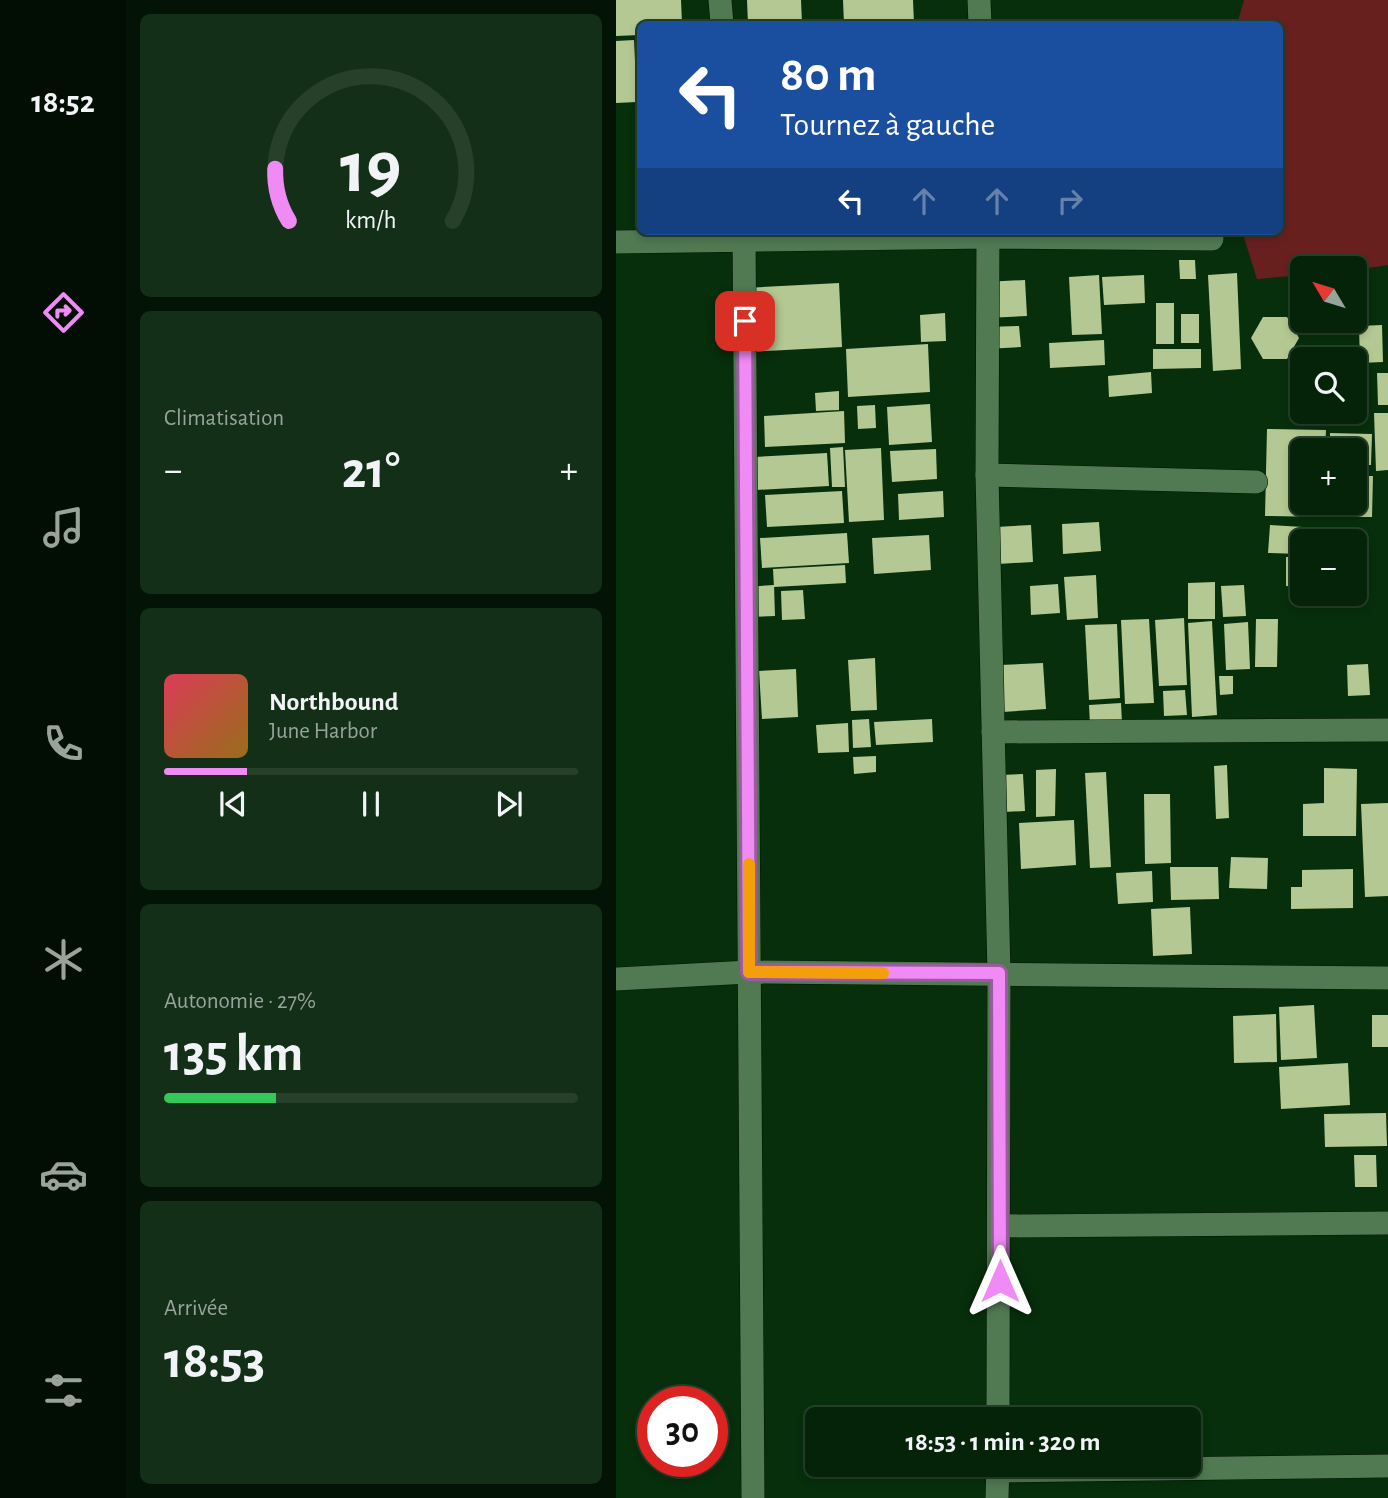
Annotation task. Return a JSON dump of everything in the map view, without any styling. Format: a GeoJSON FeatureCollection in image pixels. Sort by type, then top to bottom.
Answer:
{"type":"FeatureCollection","features":[{"type":"Feature","properties":{"kind":"street"},"geometry":{"type":"LineString","coordinates":[[720,0],[722,21]]}},
{"type":"Feature","properties":{"kind":"street"},"geometry":{"type":"LineString","coordinates":[[979,0],[980,21]]}},
{"type":"Feature","properties":{"kind":"street"},"geometry":{"type":"LineString","coordinates":[[616,242],[744,235],[753,1498]]}},
{"type":"Feature","properties":{"kind":"street"},"geometry":{"type":"LineString","coordinates":[[988,235],[987,475],[999,973],[998,1407]]}},
{"type":"Feature","properties":{"kind":"street"},"geometry":{"type":"LineString","coordinates":[[1033,235],[1212,239]]}},
{"type":"Feature","properties":{"kind":"street"},"geometry":{"type":"LineString","coordinates":[[987,475],[1256,482]]}},
{"type":"Feature","properties":{"kind":"street"},"geometry":{"type":"LineString","coordinates":[[993,732],[1388,730]]}},
{"type":"Feature","properties":{"kind":"street"},"geometry":{"type":"LineString","coordinates":[[616,979],[749,972],[1388,978]]}},
{"type":"Feature","properties":{"kind":"street"},"geometry":{"type":"LineString","coordinates":[[1000,1226],[1388,1223]]}},
{"type":"Feature","properties":{"kind":"street"},"geometry":{"type":"LineString","coordinates":[[1201,1467],[1388,1466]]}},
{"type":"Feature","properties":{"kind":"street"},"geometry":{"type":"LineString","coordinates":[[998,1477],[998,1498]]}},
{"type":"Feature","properties":{"kind":"shaded area"},"geometry":{"type":"Polygon","coordinates":[[[1244,0],[1388,0],[1388,265],[1367,268],[1367,256],[1290,256],[1290,276],[1257,279],[1243,235],[1283,235],[1283,21],[1238,21],[1244,0]]]}},
{"type":"Feature","properties":{"kind":"building"},"geometry":{"type":"Polygon","coordinates":[[[616,0],[681,0],[682,21],[637,21],[637,35],[616,36],[616,0]]]}},
{"type":"Feature","properties":{"kind":"building"},"geometry":{"type":"Polygon","coordinates":[[[747,0],[801,0],[802,21],[748,21],[747,0]]]}},
{"type":"Feature","properties":{"kind":"building"},"geometry":{"type":"Polygon","coordinates":[[[843,0],[913,0],[914,21],[844,21],[843,0]]]}},
{"type":"Feature","properties":{"kind":"building"},"geometry":{"type":"Polygon","coordinates":[[[634,40],[637,102],[616,103],[616,41],[634,40]]]}},
{"type":"Feature","properties":{"kind":"building"},"geometry":{"type":"Polygon","coordinates":[[[1179,260],[1195,260],[1196,279],[1180,279],[1179,260]]]}},
{"type":"Feature","properties":{"kind":"building"},"geometry":{"type":"Polygon","coordinates":[[[1237,273],[1241,369],[1213,371],[1208,275],[1237,273]]]}},
{"type":"Feature","properties":{"kind":"building"},"geometry":{"type":"Polygon","coordinates":[[[1099,275],[1102,334],[1072,335],[1069,277],[1099,275]]]}},
{"type":"Feature","properties":{"kind":"building"},"geometry":{"type":"Polygon","coordinates":[[[1144,275],[1145,303],[1104,305],[1102,277],[1144,275]]]}},
{"type":"Feature","properties":{"kind":"building"},"geometry":{"type":"Polygon","coordinates":[[[1025,280],[1027,316],[986,318],[984,282],[1025,280]]]}},
{"type":"Feature","properties":{"kind":"building"},"geometry":{"type":"Polygon","coordinates":[[[839,283],[842,347],[748,352],[745,288],[839,283]]]}},
{"type":"Feature","properties":{"kind":"building"},"geometry":{"type":"Polygon","coordinates":[[[1156,303],[1174,303],[1174,344],[1156,344],[1156,303]]]}},
{"type":"Feature","properties":{"kind":"building"},"geometry":{"type":"Polygon","coordinates":[[[945,313],[946,341],[921,342],[920,315],[945,313]]]}},
{"type":"Feature","properties":{"kind":"building"},"geometry":{"type":"Polygon","coordinates":[[[1181,314],[1199,314],[1199,343],[1181,343],[1181,314]]]}},
{"type":"Feature","properties":{"kind":"building"},"geometry":{"type":"Polygon","coordinates":[[[1263,317],[1287,317],[1290,333],[1296,333],[1299,338],[1294,347],[1290,347],[1287,359],[1263,359],[1251,338],[1263,317]]]}},
{"type":"Feature","properties":{"kind":"building"},"geometry":{"type":"Polygon","coordinates":[[[1382,325],[1383,362],[1367,363],[1367,347],[1360,347],[1359,333],[1367,333],[1367,326],[1382,325]]]}},
{"type":"Feature","properties":{"kind":"building"},"geometry":{"type":"Polygon","coordinates":[[[1019,326],[1021,347],[986,349],[985,327],[1019,326]]]}},
{"type":"Feature","properties":{"kind":"building"},"geometry":{"type":"Polygon","coordinates":[[[1104,340],[1105,365],[1050,368],[1049,343],[1104,340]]]}},
{"type":"Feature","properties":{"kind":"building"},"geometry":{"type":"Polygon","coordinates":[[[928,344],[930,392],[848,397],[846,349],[928,344]]]}},
{"type":"Feature","properties":{"kind":"building"},"geometry":{"type":"Polygon","coordinates":[[[1153,349],[1201,349],[1201,368],[1153,369],[1153,349]]]}},
{"type":"Feature","properties":{"kind":"building"},"geometry":{"type":"Polygon","coordinates":[[[1151,372],[1152,393],[1109,397],[1108,376],[1151,372]]]}},
{"type":"Feature","properties":{"kind":"building"},"geometry":{"type":"Polygon","coordinates":[[[1377,373],[1388,373],[1388,405],[1378,405],[1377,373]]]}},
{"type":"Feature","properties":{"kind":"building"},"geometry":{"type":"Polygon","coordinates":[[[839,391],[839,410],[816,411],[815,393],[839,391]]]}},
{"type":"Feature","properties":{"kind":"building"},"geometry":{"type":"Polygon","coordinates":[[[930,404],[932,442],[889,445],[887,407],[930,404]]]}},
{"type":"Feature","properties":{"kind":"building"},"geometry":{"type":"Polygon","coordinates":[[[875,405],[876,428],[858,429],[857,406],[875,405]]]}},
{"type":"Feature","properties":{"kind":"building"},"geometry":{"type":"Polygon","coordinates":[[[844,411],[845,443],[765,447],[764,416],[844,411]]]}},
{"type":"Feature","properties":{"kind":"building"},"geometry":{"type":"Polygon","coordinates":[[[1374,413],[1388,413],[1388,470],[1376,471],[1374,413]]]}},
{"type":"Feature","properties":{"kind":"building"},"geometry":{"type":"Polygon","coordinates":[[[1267,429],[1326,430],[1326,438],[1290,438],[1290,515],[1323,517],[1265,516],[1267,429]]]}},
{"type":"Feature","properties":{"kind":"building"},"geometry":{"type":"Polygon","coordinates":[[[1330,433],[1372,434],[1371,465],[1367,465],[1367,438],[1330,438],[1330,433]]]}},
{"type":"Feature","properties":{"kind":"building"},"geometry":{"type":"Polygon","coordinates":[[[843,447],[845,487],[832,487],[830,448],[843,447]]]}},
{"type":"Feature","properties":{"kind":"building"},"geometry":{"type":"Polygon","coordinates":[[[881,448],[884,520],[849,522],[845,450],[881,448]]]}},
{"type":"Feature","properties":{"kind":"building"},"geometry":{"type":"Polygon","coordinates":[[[936,449],[937,479],[892,482],[890,451],[936,449]]]}},
{"type":"Feature","properties":{"kind":"building"},"geometry":{"type":"Polygon","coordinates":[[[827,453],[829,486],[756,490],[754,457],[827,453]]]}},
{"type":"Feature","properties":{"kind":"building"},"geometry":{"type":"Polygon","coordinates":[[[1367,476],[1373,476],[1372,517],[1348,517],[1367,515],[1367,476]]]}},
{"type":"Feature","properties":{"kind":"building"},"geometry":{"type":"Polygon","coordinates":[[[842,491],[844,523],[767,527],[765,495],[842,491]]]}},
{"type":"Feature","properties":{"kind":"building"},"geometry":{"type":"Polygon","coordinates":[[[943,491],[944,517],[899,520],[898,494],[943,491]]]}},
{"type":"Feature","properties":{"kind":"building"},"geometry":{"type":"Polygon","coordinates":[[[1099,522],[1101,551],[1063,554],[1062,524],[1099,522]]]}},
{"type":"Feature","properties":{"kind":"building"},"geometry":{"type":"Polygon","coordinates":[[[1031,525],[1033,562],[998,564],[996,527],[1031,525]]]}},
{"type":"Feature","properties":{"kind":"building"},"geometry":{"type":"Polygon","coordinates":[[[1270,525],[1303,527],[1290,529],[1290,554],[1268,553],[1270,525]]]}},
{"type":"Feature","properties":{"kind":"building"},"geometry":{"type":"Polygon","coordinates":[[[847,533],[849,563],[762,568],[760,538],[847,533]]]}},
{"type":"Feature","properties":{"kind":"building"},"geometry":{"type":"Polygon","coordinates":[[[929,535],[931,570],[874,574],[872,538],[929,535]]]}},
{"type":"Feature","properties":{"kind":"building"},"geometry":{"type":"Polygon","coordinates":[[[1286,557],[1290,557],[1290,586],[1286,586],[1286,557]]]}},
{"type":"Feature","properties":{"kind":"building"},"geometry":{"type":"Polygon","coordinates":[[[845,565],[846,583],[774,587],[773,569],[845,565]]]}},
{"type":"Feature","properties":{"kind":"building"},"geometry":{"type":"Polygon","coordinates":[[[1096,575],[1098,618],[1067,620],[1064,577],[1096,575]]]}},
{"type":"Feature","properties":{"kind":"building"},"geometry":{"type":"Polygon","coordinates":[[[1215,582],[1215,619],[1188,619],[1188,583],[1215,582]]]}},
{"type":"Feature","properties":{"kind":"building"},"geometry":{"type":"Polygon","coordinates":[[[1058,584],[1060,613],[1031,615],[1030,586],[1058,584]]]}},
{"type":"Feature","properties":{"kind":"building"},"geometry":{"type":"Polygon","coordinates":[[[774,585],[775,616],[746,617],[744,587],[774,585]]]}},
{"type":"Feature","properties":{"kind":"building"},"geometry":{"type":"Polygon","coordinates":[[[1244,585],[1246,616],[1223,617],[1221,586],[1244,585]]]}},
{"type":"Feature","properties":{"kind":"building"},"geometry":{"type":"Polygon","coordinates":[[[803,590],[805,619],[782,620],[781,591],[803,590]]]}},
{"type":"Feature","properties":{"kind":"building"},"geometry":{"type":"Polygon","coordinates":[[[1184,618],[1187,685],[1159,686],[1155,620],[1184,618]]]}},
{"type":"Feature","properties":{"kind":"building"},"geometry":{"type":"Polygon","coordinates":[[[1149,619],[1154,703],[1125,704],[1121,620],[1149,619]]]}},
{"type":"Feature","properties":{"kind":"building"},"geometry":{"type":"Polygon","coordinates":[[[1256,619],[1278,619],[1277,667],[1255,667],[1256,619]]]}},
{"type":"Feature","properties":{"kind":"building"},"geometry":{"type":"Polygon","coordinates":[[[1212,621],[1217,715],[1192,717],[1188,623],[1212,621]]]}},
{"type":"Feature","properties":{"kind":"building"},"geometry":{"type":"Polygon","coordinates":[[[1248,622],[1250,669],[1226,670],[1224,624],[1248,622]]]}},
{"type":"Feature","properties":{"kind":"building"},"geometry":{"type":"Polygon","coordinates":[[[1117,624],[1120,698],[1089,700],[1085,625],[1117,624]]]}},
{"type":"Feature","properties":{"kind":"building"},"geometry":{"type":"Polygon","coordinates":[[[875,658],[877,710],[851,711],[848,660],[875,658]]]}},
{"type":"Feature","properties":{"kind":"building"},"geometry":{"type":"Polygon","coordinates":[[[1043,663],[1046,709],[1003,712],[1000,665],[1043,663]]]}},
{"type":"Feature","properties":{"kind":"building"},"geometry":{"type":"Polygon","coordinates":[[[1368,664],[1370,695],[1348,696],[1347,665],[1368,664]]]}},
{"type":"Feature","properties":{"kind":"building"},"geometry":{"type":"Polygon","coordinates":[[[796,669],[798,717],[762,719],[759,671],[796,669]]]}},
{"type":"Feature","properties":{"kind":"building"},"geometry":{"type":"Polygon","coordinates":[[[1219,676],[1233,676],[1233,694],[1220,695],[1219,676]]]}},
{"type":"Feature","properties":{"kind":"building"},"geometry":{"type":"Polygon","coordinates":[[[1185,690],[1187,715],[1164,716],[1163,691],[1185,690]]]}},
{"type":"Feature","properties":{"kind":"building"},"geometry":{"type":"Polygon","coordinates":[[[1121,703],[1122,723],[1090,725],[1089,705],[1121,703]]]}},
{"type":"Feature","properties":{"kind":"building"},"geometry":{"type":"Polygon","coordinates":[[[869,719],[871,747],[853,748],[852,720],[869,719]]]}},
{"type":"Feature","properties":{"kind":"building"},"geometry":{"type":"Polygon","coordinates":[[[932,719],[933,742],[876,745],[874,722],[932,719]]]}},
{"type":"Feature","properties":{"kind":"building"},"geometry":{"type":"Polygon","coordinates":[[[848,723],[849,752],[818,753],[816,725],[848,723]]]}},
{"type":"Feature","properties":{"kind":"building"},"geometry":{"type":"Polygon","coordinates":[[[876,756],[876,772],[854,774],[853,757],[876,756]]]}},
{"type":"Feature","properties":{"kind":"building"},"geometry":{"type":"Polygon","coordinates":[[[1227,765],[1229,818],[1216,819],[1214,766],[1227,765]]]}},
{"type":"Feature","properties":{"kind":"building"},"geometry":{"type":"Polygon","coordinates":[[[1324,768],[1357,769],[1356,836],[1303,836],[1303,804],[1324,803],[1324,768]]]}},
{"type":"Feature","properties":{"kind":"building"},"geometry":{"type":"Polygon","coordinates":[[[1056,769],[1055,816],[1036,817],[1036,770],[1056,769]]]}},
{"type":"Feature","properties":{"kind":"building"},"geometry":{"type":"Polygon","coordinates":[[[1106,772],[1111,867],[1090,868],[1085,773],[1106,772]]]}},
{"type":"Feature","properties":{"kind":"building"},"geometry":{"type":"Polygon","coordinates":[[[1023,774],[1025,811],[1003,812],[1001,775],[1023,774]]]}},
{"type":"Feature","properties":{"kind":"building"},"geometry":{"type":"Polygon","coordinates":[[[1144,794],[1170,794],[1171,863],[1145,864],[1144,794]]]}},
{"type":"Feature","properties":{"kind":"building"},"geometry":{"type":"Polygon","coordinates":[[[1388,803],[1388,896],[1365,897],[1361,804],[1388,803]]]}},
{"type":"Feature","properties":{"kind":"building"},"geometry":{"type":"Polygon","coordinates":[[[1074,820],[1076,865],[1021,869],[1019,823],[1074,820]]]}},
{"type":"Feature","properties":{"kind":"building"},"geometry":{"type":"Polygon","coordinates":[[[1231,857],[1268,858],[1267,889],[1229,888],[1231,857]]]}},
{"type":"Feature","properties":{"kind":"building"},"geometry":{"type":"Polygon","coordinates":[[[1170,867],[1218,867],[1219,899],[1171,900],[1170,867]]]}},
{"type":"Feature","properties":{"kind":"building"},"geometry":{"type":"Polygon","coordinates":[[[1353,869],[1353,908],[1291,909],[1291,887],[1302,887],[1302,870],[1353,869]]]}},
{"type":"Feature","properties":{"kind":"building"},"geometry":{"type":"Polygon","coordinates":[[[1152,871],[1153,902],[1118,904],[1116,873],[1152,871]]]}},
{"type":"Feature","properties":{"kind":"building"},"geometry":{"type":"Polygon","coordinates":[[[1190,907],[1192,954],[1153,956],[1151,909],[1190,907]]]}},
{"type":"Feature","properties":{"kind":"building"},"geometry":{"type":"Polygon","coordinates":[[[1314,1005],[1317,1058],[1281,1060],[1279,1007],[1314,1005]]]}},
{"type":"Feature","properties":{"kind":"building"},"geometry":{"type":"Polygon","coordinates":[[[1276,1014],[1277,1062],[1234,1063],[1233,1016],[1276,1014]]]}},
{"type":"Feature","properties":{"kind":"building"},"geometry":{"type":"Polygon","coordinates":[[[1372,1015],[1388,1015],[1388,1047],[1372,1047],[1372,1015]]]}},
{"type":"Feature","properties":{"kind":"building"},"geometry":{"type":"Polygon","coordinates":[[[1348,1063],[1350,1105],[1281,1109],[1279,1067],[1348,1063]]]}},
{"type":"Feature","properties":{"kind":"building"},"geometry":{"type":"Polygon","coordinates":[[[1386,1113],[1387,1146],[1325,1147],[1324,1114],[1386,1113]]]}},
{"type":"Feature","properties":{"kind":"building"},"geometry":{"type":"Polygon","coordinates":[[[1354,1155],[1376,1155],[1377,1187],[1355,1187],[1354,1155]]]}},
{"type":"Feature","properties":{"kind":"slow traffic"},"geometry":{"type":"LineString","coordinates":[[749,864],[749,972],[883,973]]}},
{"type":"Feature","properties":{"kind":"route"},"geometry":{"type":"LineString","coordinates":[[745,321],[749,972],[999,973],[1000,1281]]}}]}
